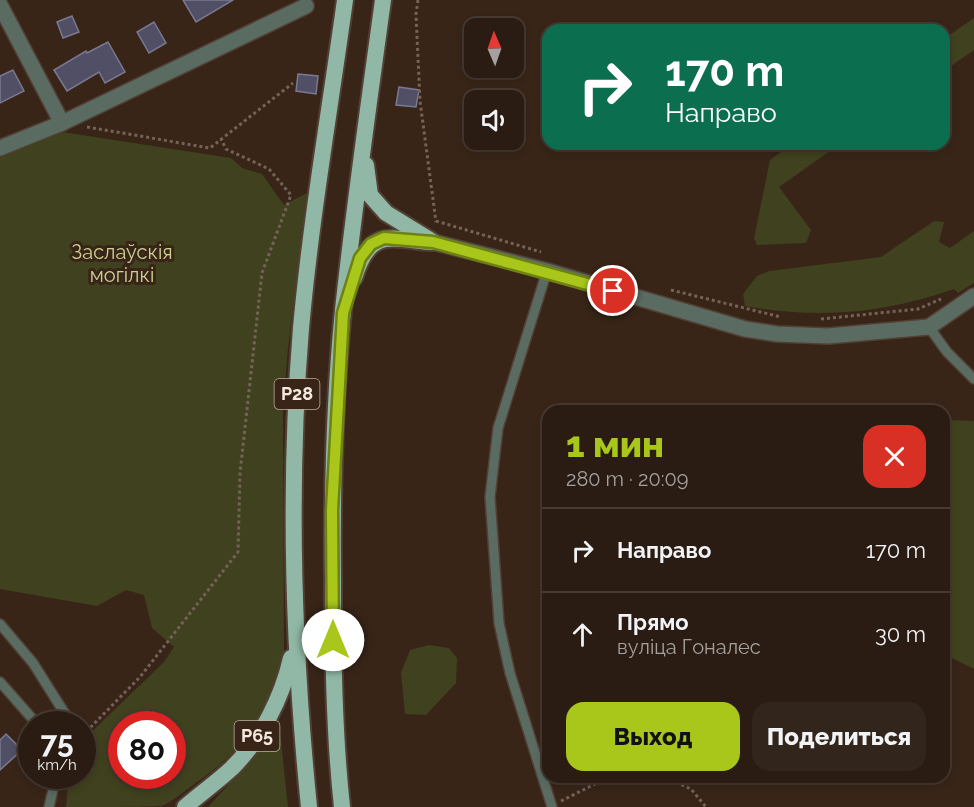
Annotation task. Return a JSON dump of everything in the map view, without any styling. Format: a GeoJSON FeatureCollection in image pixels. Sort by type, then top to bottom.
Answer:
{"type":"FeatureCollection","features":[{"type":"Feature","properties":{"kind":"highway","name":"Р28"},"geometry":{"type":"LineString","coordinates":[[309,807],[295,642],[294,436],[301,327],[345,0]]}},
{"type":"Feature","properties":{"kind":"highway","name":"Р28"},"geometry":{"type":"LineString","coordinates":[[342,807],[336,750],[333,662],[332,510],[343,313],[383,0]]}},
{"type":"Feature","properties":{"kind":"highway"},"geometry":{"type":"LineString","coordinates":[[364,144],[370,195],[386,213],[433,242]]}},
{"type":"Feature","properties":{"kind":"highway"},"geometry":{"type":"LineString","coordinates":[[343,313],[360,258],[371,244],[384,238],[433,242]]}},
{"type":"Feature","properties":{"kind":"highway","name":"Р65"},"geometry":{"type":"LineString","coordinates":[[185,807],[232,768],[257,737],[272,713],[289,668],[295,642]]}},
{"type":"Feature","properties":{"kind":"street"},"geometry":{"type":"LineString","coordinates":[[0,5],[62,123]]}},
{"type":"Feature","properties":{"kind":"street"},"geometry":{"type":"LineString","coordinates":[[0,148],[62,123],[306,6]]}},
{"type":"Feature","properties":{"kind":"street"},"geometry":{"type":"LineString","coordinates":[[433,242],[547,271],[723,324],[766,333],[828,336],[929,327],[974,296]]}},
{"type":"Feature","properties":{"kind":"lane"},"geometry":{"type":"LineString","coordinates":[[542,774],[510,673],[499,623],[490,497],[498,428],[547,271]]}},
{"type":"Feature","properties":{"kind":"lane"},"geometry":{"type":"LineString","coordinates":[[929,327],[947,352],[974,379]]}},
{"type":"Feature","properties":{"kind":"lane"},"geometry":{"type":"LineString","coordinates":[[0,624],[33,663],[63,711]]}},
{"type":"Feature","properties":{"kind":"lane"},"geometry":{"type":"LineString","coordinates":[[0,682],[26,711]]}},
{"type":"Feature","properties":{"kind":"lane"},"geometry":{"type":"LineString","coordinates":[[545,783],[552,806]]}},
{"type":"Feature","properties":{"kind":"lane"},"geometry":{"type":"LineString","coordinates":[[49,807],[53,789]]}},
{"type":"Feature","properties":{"kind":"path"},"geometry":{"type":"LineString","coordinates":[[418,0],[416,14],[420,101],[436,221],[549,255]]}},
{"type":"Feature","properties":{"kind":"path"},"geometry":{"type":"LineString","coordinates":[[62,123],[210,148],[293,83]]}},
{"type":"Feature","properties":{"kind":"path"},"geometry":{"type":"LineString","coordinates":[[96,722],[140,677],[238,552],[240,473],[262,273],[291,195],[269,169],[226,149],[221,139]]}},
{"type":"Feature","properties":{"kind":"path"},"geometry":{"type":"LineString","coordinates":[[662,287],[746,310],[792,318]]}},
{"type":"Feature","properties":{"kind":"path"},"geometry":{"type":"LineString","coordinates":[[815,320],[918,309],[952,294],[960,305]]}},
{"type":"Feature","properties":{"kind":"path"},"geometry":{"type":"LineString","coordinates":[[552,806],[597,783]]}},
{"type":"Feature","properties":{"kind":"path"},"geometry":{"type":"LineString","coordinates":[[678,783],[691,789],[706,807]]}},
{"type":"Feature","properties":{"kind":"green space"},"geometry":{"type":"Polygon","coordinates":[[[974,18],[974,50],[950,67],[950,35],[974,18]]]}},
{"type":"Feature","properties":{"kind":"green space","name":"Заслаўскія могілкі"},"geometry":{"type":"Polygon","coordinates":[[[62,132],[231,158],[242,168],[262,174],[284,205],[307,193],[283,409],[284,659],[271,699],[251,731],[225,760],[174,799],[162,806],[66,807],[68,789],[96,789],[96,727],[108,716],[108,789],[186,789],[186,711],[113,711],[164,662],[174,647],[152,628],[144,595],[126,590],[97,606],[0,589],[0,157],[62,132]]]}},
{"type":"Feature","properties":{"kind":"green space"},"geometry":{"type":"Polygon","coordinates":[[[784,150],[831,150],[779,187],[811,230],[806,243],[757,245],[754,238],[770,160],[784,150]]]}},
{"type":"Feature","properties":{"kind":"green space"},"geometry":{"type":"Polygon","coordinates":[[[934,221],[944,222],[939,242],[950,248],[974,231],[974,283],[958,293],[954,289],[901,304],[851,312],[799,312],[745,306],[743,294],[757,276],[769,271],[881,257],[934,221]]]}},
{"type":"Feature","properties":{"kind":"green space"},"geometry":{"type":"Polygon","coordinates":[[[950,420],[974,421],[974,669],[950,657],[950,420]]]}},
{"type":"Feature","properties":{"kind":"green space"},"geometry":{"type":"Polygon","coordinates":[[[429,645],[449,648],[457,658],[456,683],[426,715],[405,714],[401,673],[410,650],[429,645]]]}},
{"type":"Feature","properties":{"kind":"green space"},"geometry":{"type":"Polygon","coordinates":[[[278,713],[288,807],[208,807],[251,760],[278,713]]]}},
{"type":"Feature","properties":{"kind":"building"},"geometry":{"type":"Polygon","coordinates":[[[183,0],[233,0],[196,22],[183,0]]]}},
{"type":"Feature","properties":{"kind":"building"},"geometry":{"type":"Polygon","coordinates":[[[72,16],[79,32],[63,38],[57,22],[72,16]]]}},
{"type":"Feature","properties":{"kind":"building"},"geometry":{"type":"Polygon","coordinates":[[[154,22],[166,43],[149,53],[137,32],[154,22]]]}},
{"type":"Feature","properties":{"kind":"building"},"geometry":{"type":"Polygon","coordinates":[[[108,42],[125,72],[105,83],[99,72],[67,91],[54,70],[86,51],[87,53],[108,42]]]}},
{"type":"Feature","properties":{"kind":"building"},"geometry":{"type":"Polygon","coordinates":[[[13,70],[24,91],[0,103],[0,76],[13,70]]]}},
{"type":"Feature","properties":{"kind":"building"},"geometry":{"type":"Polygon","coordinates":[[[298,74],[318,76],[316,94],[296,91],[298,74]]]}},
{"type":"Feature","properties":{"kind":"building"},"geometry":{"type":"Polygon","coordinates":[[[399,87],[419,90],[416,107],[396,105],[399,87]]]}},
{"type":"Feature","properties":{"kind":"building"},"geometry":{"type":"Polygon","coordinates":[[[6,734],[18,746],[18,754],[0,770],[0,740],[6,734]]]}},
{"type":"Feature","properties":{"kind":"route"},"geometry":{"type":"LineString","coordinates":[[333,640],[332,510],[343,313],[360,258],[371,244],[384,238],[433,242],[547,271],[613,291]]}}]}
